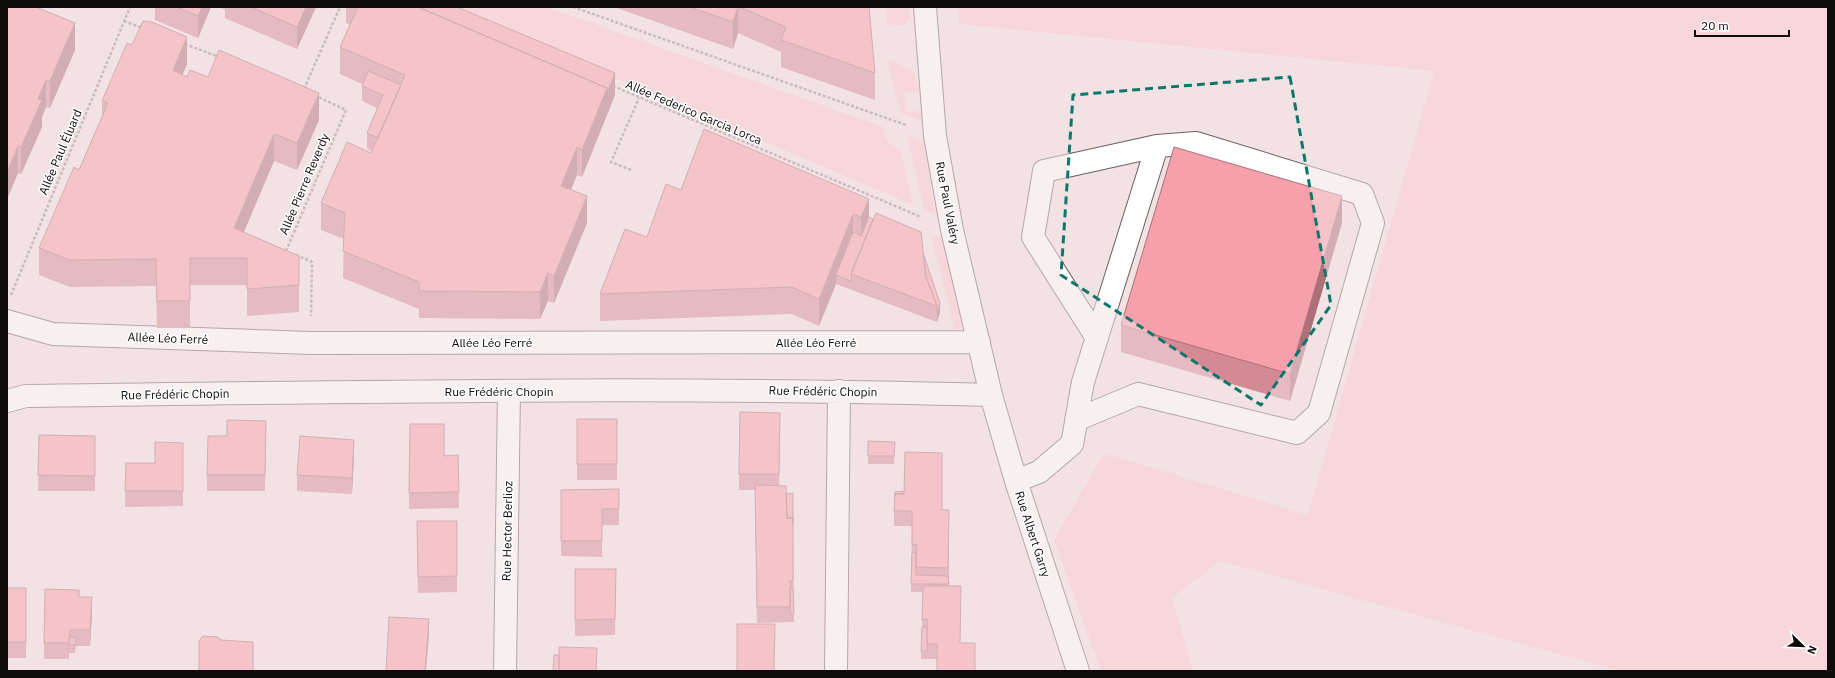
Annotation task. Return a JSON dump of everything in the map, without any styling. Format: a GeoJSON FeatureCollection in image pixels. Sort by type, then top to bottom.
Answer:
{"type":"FeatureCollection","features":[{"type":"Feature","properties":{"kind":"street","name":"Rue Paul Valéry"},"geometry":{"type":"LineString","coordinates":[[925,7],[935,136],[952,230],[991,395]]}},
{"type":"Feature","properties":{"kind":"street"},"geometry":{"type":"LineString","coordinates":[[1076,420],[1138,394],[1297,432],[1319,413],[1373,223],[1362,194],[1196,143],[1157,146],[1044,171],[1033,237],[1097,338]]}},
{"type":"Feature","properties":{"kind":"street"},"geometry":{"type":"LineString","coordinates":[[1016,481],[1039,472],[1072,444],[1083,382],[1157,146]]}},
{"type":"Feature","properties":{"kind":"street","name":"Allée Léo Ferré"},"geometry":{"type":"LineString","coordinates":[[7,321],[53,334],[311,343],[979,342]]}},
{"type":"Feature","properties":{"kind":"street","name":"Rue Frédéric Chopin"},"geometry":{"type":"LineString","coordinates":[[7,401],[26,396],[509,391],[839,391],[991,395]]}},
{"type":"Feature","properties":{"kind":"street","name":"Rue Hector Berlioz"},"geometry":{"type":"LineString","coordinates":[[505,671],[509,391]]}},
{"type":"Feature","properties":{"kind":"street"},"geometry":{"type":"LineString","coordinates":[[836,671],[839,391]]}},
{"type":"Feature","properties":{"kind":"street","name":"Rue Albert Garry"},"geometry":{"type":"LineString","coordinates":[[991,395],[1016,481],[1078,671]]}},
{"type":"Feature","properties":{"kind":"path","name":"Allée Paul Éluard"},"geometry":{"type":"LineString","coordinates":[[10,296],[130,7]]}},
{"type":"Feature","properties":{"kind":"path"},"geometry":{"type":"LineString","coordinates":[[304,90],[340,7]]}},
{"type":"Feature","properties":{"kind":"path"},"geometry":{"type":"LineString","coordinates":[[573,7],[935,136]]}},
{"type":"Feature","properties":{"kind":"path"},"geometry":{"type":"LineString","coordinates":[[124,20],[146,29]]}},
{"type":"Feature","properties":{"kind":"path"},"geometry":{"type":"LineString","coordinates":[[182,43],[225,60]]}},
{"type":"Feature","properties":{"kind":"path","name":"Allée Federico Garcia Lorca"},"geometry":{"type":"LineString","coordinates":[[610,85],[952,230]]}},
{"type":"Feature","properties":{"kind":"path","name":"Allée Pierre Reverdy"},"geometry":{"type":"LineString","coordinates":[[296,87],[346,110],[285,251],[312,262],[311,343]]}},
{"type":"Feature","properties":{"kind":"path"},"geometry":{"type":"LineString","coordinates":[[630,170],[611,162],[639,98]]}},
{"type":"Feature","properties":{"kind":"highlighted area"},"geometry":{"type":"Polygon","coordinates":[[[1290,77],[1331,305],[1261,405],[1061,275],[1073,95],[1290,77]]]}},
{"type":"Feature","properties":{"kind":"shaded area"},"geometry":{"type":"Polygon","coordinates":[[[449,7],[547,7],[883,127],[887,141],[901,151],[913,205],[449,7]]]}},
{"type":"Feature","properties":{"kind":"shaded area"},"geometry":{"type":"Polygon","coordinates":[[[886,7],[910,7],[910,19],[904,25],[887,26],[886,7]]]}},
{"type":"Feature","properties":{"kind":"shaded area"},"geometry":{"type":"Polygon","coordinates":[[[958,7],[1828,7],[1828,671],[1620,671],[1220,561],[1172,598],[1193,671],[1101,671],[1054,540],[1104,453],[1308,515],[1434,71],[959,24],[958,7]]]}},
{"type":"Feature","properties":{"kind":"shaded area"},"geometry":{"type":"Polygon","coordinates":[[[889,59],[915,73],[919,92],[904,93],[906,112],[921,111],[922,121],[901,113],[888,65],[889,59]]]}},
{"type":"Feature","properties":{"kind":"shaded area"},"geometry":{"type":"Polygon","coordinates":[[[907,136],[924,142],[935,214],[925,211],[907,136]]]}},
{"type":"Feature","properties":{"kind":"shaded area"},"geometry":{"type":"Polygon","coordinates":[[[931,234],[943,239],[965,323],[963,328],[955,330],[931,234]]]}},
{"type":"Feature","properties":{"kind":"building"},"geometry":{"type":"Polygon","coordinates":[[[7,7],[36,7],[75,23],[50,81],[46,80],[38,99],[42,100],[21,147],[18,146],[7,172],[7,7]]]}},
{"type":"Feature","properties":{"kind":"building"},"geometry":{"type":"Polygon","coordinates":[[[177,7],[202,7],[198,16],[177,7]]]}},
{"type":"Feature","properties":{"kind":"building"},"geometry":{"type":"Polygon","coordinates":[[[251,7],[306,7],[297,27],[251,7]]]}},
{"type":"Feature","properties":{"kind":"building"},"geometry":{"type":"Polygon","coordinates":[[[358,7],[418,7],[607,88],[582,150],[577,147],[561,186],[587,196],[554,276],[548,273],[540,292],[419,291],[419,282],[343,251],[345,213],[321,203],[347,142],[371,153],[405,75],[340,47],[358,7]]]}},
{"type":"Feature","properties":{"kind":"building"},"geometry":{"type":"Polygon","coordinates":[[[418,7],[457,7],[615,73],[607,93],[607,88],[418,7]]]}},
{"type":"Feature","properties":{"kind":"building"},"geometry":{"type":"Polygon","coordinates":[[[690,7],[738,7],[733,22],[690,7]]]}},
{"type":"Feature","properties":{"kind":"building"},"geometry":{"type":"Polygon","coordinates":[[[740,7],[869,7],[875,73],[781,40],[786,27],[740,7]]]}},
{"type":"Feature","properties":{"kind":"building"},"geometry":{"type":"Polygon","coordinates":[[[143,21],[152,22],[187,37],[173,70],[187,77],[190,70],[208,77],[219,50],[319,93],[297,143],[274,134],[234,228],[299,256],[299,285],[247,289],[247,258],[190,258],[190,301],[157,301],[156,259],[70,260],[39,248],[74,167],[79,170],[108,103],[102,101],[127,43],[132,45],[143,21]]]}},
{"type":"Feature","properties":{"kind":"building"},"geometry":{"type":"Polygon","coordinates":[[[368,71],[401,85],[378,138],[367,133],[383,95],[362,86],[368,71]]]}},
{"type":"Feature","properties":{"kind":"building"},"geometry":{"type":"Polygon","coordinates":[[[704,129],[869,199],[861,217],[853,214],[819,299],[792,287],[600,294],[625,229],[647,237],[666,184],[681,190],[704,129]]]}},
{"type":"Feature","properties":{"kind":"building"},"geometry":{"type":"Polygon","coordinates":[[[1174,147],[1342,196],[1290,374],[1121,325],[1174,147]]]}},
{"type":"Feature","properties":{"kind":"building"},"geometry":{"type":"Polygon","coordinates":[[[876,213],[921,232],[926,277],[937,306],[851,274],[876,213]]]}},
{"type":"Feature","properties":{"kind":"building"},"geometry":{"type":"Polygon","coordinates":[[[869,217],[873,219],[851,274],[851,281],[836,275],[853,232],[861,236],[869,217]]]}},
{"type":"Feature","properties":{"kind":"building"},"geometry":{"type":"Polygon","coordinates":[[[923,253],[940,303],[937,313],[937,306],[926,277],[923,253]]]}},
{"type":"Feature","properties":{"kind":"building"},"geometry":{"type":"Polygon","coordinates":[[[740,412],[780,413],[779,474],[739,474],[740,412]]]}},
{"type":"Feature","properties":{"kind":"building"},"geometry":{"type":"Polygon","coordinates":[[[577,419],[617,419],[617,464],[577,464],[577,419]]]}},
{"type":"Feature","properties":{"kind":"building"},"geometry":{"type":"Polygon","coordinates":[[[227,420],[266,421],[265,475],[207,475],[208,436],[227,436],[227,420]]]}},
{"type":"Feature","properties":{"kind":"building"},"geometry":{"type":"Polygon","coordinates":[[[410,424],[444,424],[444,456],[458,455],[459,492],[409,493],[410,424]]]}},
{"type":"Feature","properties":{"kind":"building"},"geometry":{"type":"Polygon","coordinates":[[[39,435],[95,436],[95,476],[38,475],[39,435]]]}},
{"type":"Feature","properties":{"kind":"building"},"geometry":{"type":"Polygon","coordinates":[[[300,436],[354,440],[352,478],[297,475],[300,436]]]}},
{"type":"Feature","properties":{"kind":"building"},"geometry":{"type":"Polygon","coordinates":[[[868,441],[895,442],[894,456],[868,456],[868,441]]]}},
{"type":"Feature","properties":{"kind":"building"},"geometry":{"type":"Polygon","coordinates":[[[155,442],[183,443],[183,491],[125,491],[126,463],[155,463],[155,442]]]}},
{"type":"Feature","properties":{"kind":"building"},"geometry":{"type":"Polygon","coordinates":[[[905,452],[942,453],[942,510],[949,510],[948,568],[916,567],[917,544],[912,545],[912,511],[894,511],[895,494],[904,494],[905,452]]]}},
{"type":"Feature","properties":{"kind":"building"},"geometry":{"type":"Polygon","coordinates":[[[755,485],[786,486],[787,518],[793,518],[793,581],[790,581],[790,607],[757,607],[755,485]]]}},
{"type":"Feature","properties":{"kind":"building"},"geometry":{"type":"Polygon","coordinates":[[[619,489],[619,509],[602,509],[602,541],[561,541],[561,490],[619,489]]]}},
{"type":"Feature","properties":{"kind":"building"},"geometry":{"type":"Polygon","coordinates":[[[903,491],[903,494],[895,494],[895,492],[903,491]]]}},
{"type":"Feature","properties":{"kind":"building"},"geometry":{"type":"Polygon","coordinates":[[[793,493],[793,518],[787,518],[786,494],[793,493]]]}},
{"type":"Feature","properties":{"kind":"building"},"geometry":{"type":"Polygon","coordinates":[[[417,521],[457,521],[457,576],[418,577],[417,521]]]}},
{"type":"Feature","properties":{"kind":"building"},"geometry":{"type":"Polygon","coordinates":[[[916,552],[916,575],[948,576],[949,584],[911,584],[912,553],[916,552]]]}},
{"type":"Feature","properties":{"kind":"building"},"geometry":{"type":"Polygon","coordinates":[[[575,569],[616,569],[615,619],[575,620],[575,569]]]}},
{"type":"Feature","properties":{"kind":"building"},"geometry":{"type":"Polygon","coordinates":[[[923,586],[961,586],[960,643],[975,643],[975,671],[937,671],[937,644],[927,644],[927,619],[922,620],[923,586]]]}},
{"type":"Feature","properties":{"kind":"building"},"geometry":{"type":"Polygon","coordinates":[[[7,588],[26,588],[26,642],[7,642],[7,588]]]}},
{"type":"Feature","properties":{"kind":"building"},"geometry":{"type":"Polygon","coordinates":[[[790,588],[793,588],[794,614],[790,614],[790,588]]]}},
{"type":"Feature","properties":{"kind":"building"},"geometry":{"type":"Polygon","coordinates":[[[45,589],[79,590],[79,597],[92,597],[90,630],[70,630],[69,643],[44,643],[45,589]]]}},
{"type":"Feature","properties":{"kind":"building"},"geometry":{"type":"Polygon","coordinates":[[[389,617],[429,619],[425,671],[386,671],[389,617]]]}},
{"type":"Feature","properties":{"kind":"building"},"geometry":{"type":"Polygon","coordinates":[[[737,624],[775,624],[774,671],[737,671],[737,624]]]}},
{"type":"Feature","properties":{"kind":"building"},"geometry":{"type":"Polygon","coordinates":[[[922,627],[927,627],[927,651],[921,651],[922,627]]]}},
{"type":"Feature","properties":{"kind":"building"},"geometry":{"type":"Polygon","coordinates":[[[203,636],[218,637],[221,640],[253,642],[253,671],[199,671],[199,641],[203,636]]]}},
{"type":"Feature","properties":{"kind":"building"},"geometry":{"type":"Polygon","coordinates":[[[70,637],[76,637],[75,645],[69,645],[70,637]]]}},
{"type":"Feature","properties":{"kind":"building"},"geometry":{"type":"Polygon","coordinates":[[[559,647],[597,648],[596,671],[559,671],[559,647]]]}},
{"type":"Feature","properties":{"kind":"building"},"geometry":{"type":"Polygon","coordinates":[[[554,655],[559,655],[559,671],[553,671],[554,655]]]}}]}
